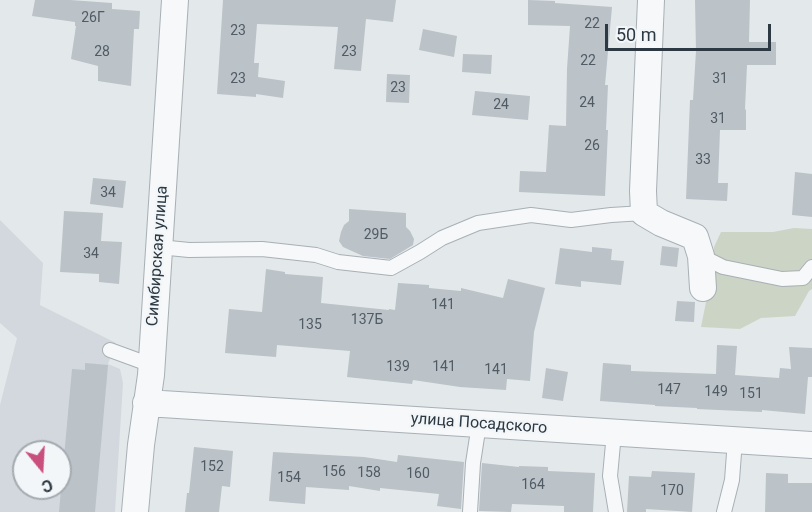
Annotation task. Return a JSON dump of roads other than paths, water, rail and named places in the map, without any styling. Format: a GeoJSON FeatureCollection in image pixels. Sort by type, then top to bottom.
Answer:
{"type":"FeatureCollection","features":[{"type":"Feature","properties":{"kind":"street","name":"Симбирская улица"},"geometry":{"type":"LineString","coordinates":[[135,512],[151,365],[175,0]]}},
{"type":"Feature","properties":{"kind":"street"},"geometry":{"type":"LineString","coordinates":[[651,0],[644,213],[661,223],[695,237],[701,256],[703,288]]}},
{"type":"Feature","properties":{"kind":"street","name":"улица Посадского"},"geometry":{"type":"LineString","coordinates":[[146,404],[812,445]]}},
{"type":"Feature","properties":{"kind":"lane"},"geometry":{"type":"LineString","coordinates":[[159,247],[189,250],[262,249],[316,255],[338,262],[391,268],[442,238],[478,223],[531,215],[572,220],[644,213]]}},
{"type":"Feature","properties":{"kind":"lane"},"geometry":{"type":"LineString","coordinates":[[701,256],[723,267],[782,279],[803,278],[812,267]]}},
{"type":"Feature","properties":{"kind":"lane"},"geometry":{"type":"LineString","coordinates":[[110,350],[151,365]]}},
{"type":"Feature","properties":{"kind":"lane"},"geometry":{"type":"LineString","coordinates":[[470,512],[473,463],[479,424]]}},
{"type":"Feature","properties":{"kind":"lane"},"geometry":{"type":"LineString","coordinates":[[614,433],[610,476],[616,512]]}},
{"type":"Feature","properties":{"kind":"lane"},"geometry":{"type":"LineString","coordinates":[[724,512],[732,480],[735,440]]}}]}
